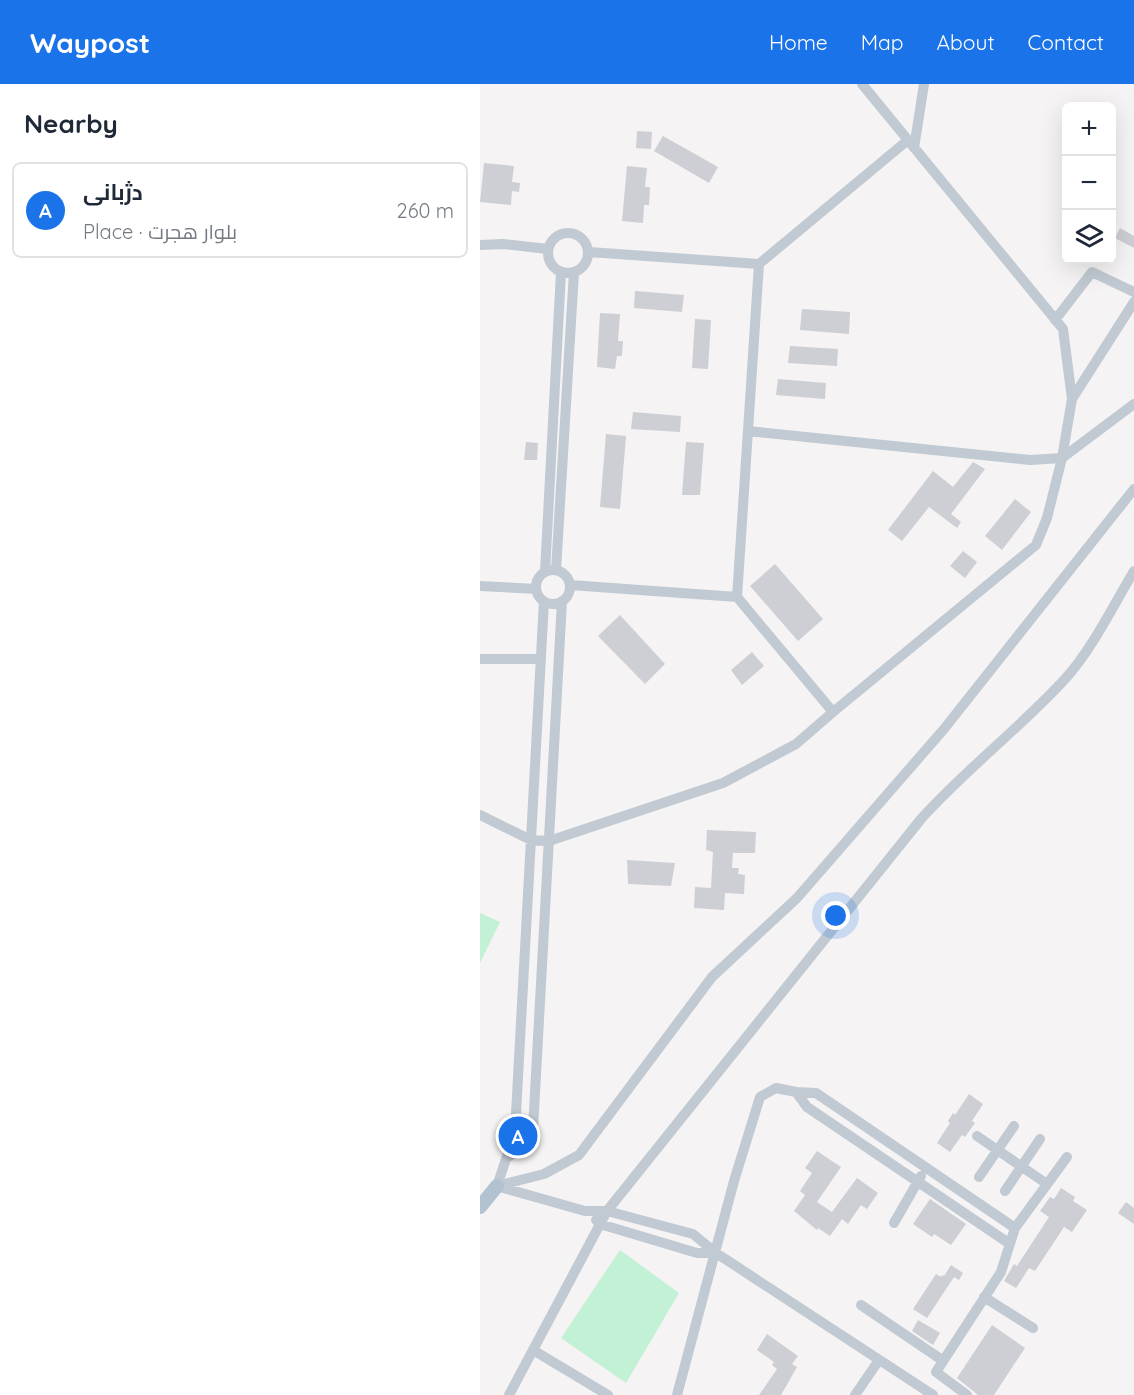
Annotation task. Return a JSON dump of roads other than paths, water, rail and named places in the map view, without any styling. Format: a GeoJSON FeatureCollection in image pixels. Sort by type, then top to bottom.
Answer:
{"type":"FeatureCollection","features":[{"type":"Feature","properties":{"kind":"main road"},"geometry":{"type":"LineString","coordinates":[[480,1195],[498,1186]]}},
{"type":"Feature","properties":{"kind":"main road"},"geometry":{"type":"LineString","coordinates":[[480,1207],[498,1186]]}},
{"type":"Feature","properties":{"kind":"lane"},"geometry":{"type":"LineString","coordinates":[[480,815],[531,840],[549,841],[723,783],[796,744],[1036,545],[1047,518],[1062,458],[1072,399],[1063,328],[861,84]]}},
{"type":"Feature","properties":{"kind":"lane"},"geometry":{"type":"LineString","coordinates":[[589,252],[759,264],[911,144],[924,84]]}},
{"type":"Feature","properties":{"kind":"lane"},"geometry":{"type":"LineString","coordinates":[[573,233],[584,240],[589,252],[585,265],[574,272],[561,272],[551,263],[548,249],[555,238],[561,234],[573,233]]}},
{"type":"Feature","properties":{"kind":"lane"},"geometry":{"type":"LineString","coordinates":[[480,244],[548,249]]}},
{"type":"Feature","properties":{"kind":"lane"},"geometry":{"type":"LineString","coordinates":[[759,264],[736,597],[833,712]]}},
{"type":"Feature","properties":{"kind":"lane"},"geometry":{"type":"LineString","coordinates":[[551,571],[561,272]]}},
{"type":"Feature","properties":{"kind":"lane"},"geometry":{"type":"LineString","coordinates":[[551,571],[574,272]]}},
{"type":"Feature","properties":{"kind":"lane"},"geometry":{"type":"LineString","coordinates":[[1055,320],[1092,272],[1134,292]]}},
{"type":"Feature","properties":{"kind":"lane"},"geometry":{"type":"LineString","coordinates":[[1072,399],[1134,302]]}},
{"type":"Feature","properties":{"kind":"lane"},"geometry":{"type":"LineString","coordinates":[[748,431],[1030,460],[1062,458],[1134,404]]}},
{"type":"Feature","properties":{"kind":"lane"},"geometry":{"type":"LineString","coordinates":[[498,1186],[544,1174],[579,1155],[712,976],[797,898],[937,738],[1134,489]]}},
{"type":"Feature","properties":{"kind":"lane"},"geometry":{"type":"LineString","coordinates":[[498,1186],[515,1132],[544,601],[536,589],[538,579],[551,571],[566,575],[570,585],[568,594],[562,601],[553,603],[544,601]]}},
{"type":"Feature","properties":{"kind":"lane"},"geometry":{"type":"LineString","coordinates":[[509,1395],[607,1211],[921,819],[1077,665],[1134,571]]}},
{"type":"Feature","properties":{"kind":"lane"},"geometry":{"type":"LineString","coordinates":[[570,585],[736,597]]}},
{"type":"Feature","properties":{"kind":"lane"},"geometry":{"type":"LineString","coordinates":[[480,586],[536,589]]}},
{"type":"Feature","properties":{"kind":"lane"},"geometry":{"type":"LineString","coordinates":[[506,1161],[533,1129],[562,601]]}},
{"type":"Feature","properties":{"kind":"lane"},"geometry":{"type":"LineString","coordinates":[[480,659],[541,659]]}},
{"type":"Feature","properties":{"kind":"lane"},"geometry":{"type":"LineString","coordinates":[[677,1395],[734,1181],[760,1097],[776,1088],[816,1093],[1015,1228]]}},
{"type":"Feature","properties":{"kind":"lane"},"geometry":{"type":"LineString","coordinates":[[796,1092],[807,1107],[1010,1244]]}},
{"type":"Feature","properties":{"kind":"lane"},"geometry":{"type":"LineString","coordinates":[[979,1177],[1014,1126]]}},
{"type":"Feature","properties":{"kind":"lane"},"geometry":{"type":"LineString","coordinates":[[977,1136],[1047,1184]]}},
{"type":"Feature","properties":{"kind":"lane"},"geometry":{"type":"LineString","coordinates":[[1005,1191],[1040,1139]]}},
{"type":"Feature","properties":{"kind":"lane"},"geometry":{"type":"LineString","coordinates":[[967,1395],[936,1372],[1001,1272],[1015,1228],[1067,1157]]}},
{"type":"Feature","properties":{"kind":"lane"},"geometry":{"type":"LineString","coordinates":[[894,1223],[926,1168]]}},
{"type":"Feature","properties":{"kind":"lane"},"geometry":{"type":"LineString","coordinates":[[498,1186],[585,1211],[607,1211],[693,1234],[716,1253],[926,1393]]}},
{"type":"Feature","properties":{"kind":"lane"},"geometry":{"type":"LineString","coordinates":[[585,1211],[600,1224],[697,1253],[716,1253]]}},
{"type":"Feature","properties":{"kind":"lane"},"geometry":{"type":"LineString","coordinates":[[984,1297],[1033,1328]]}},
{"type":"Feature","properties":{"kind":"lane"},"geometry":{"type":"LineString","coordinates":[[861,1305],[942,1360]]}},
{"type":"Feature","properties":{"kind":"lane"},"geometry":{"type":"LineString","coordinates":[[533,1350],[608,1395]]}},
{"type":"Feature","properties":{"kind":"lane"},"geometry":{"type":"LineString","coordinates":[[855,1395],[879,1360]]}},
{"type":"Feature","properties":{"kind":"place","name":"دژبانی"},"geometry":{"type":"Point","coordinates":[518,1136]}}]}
